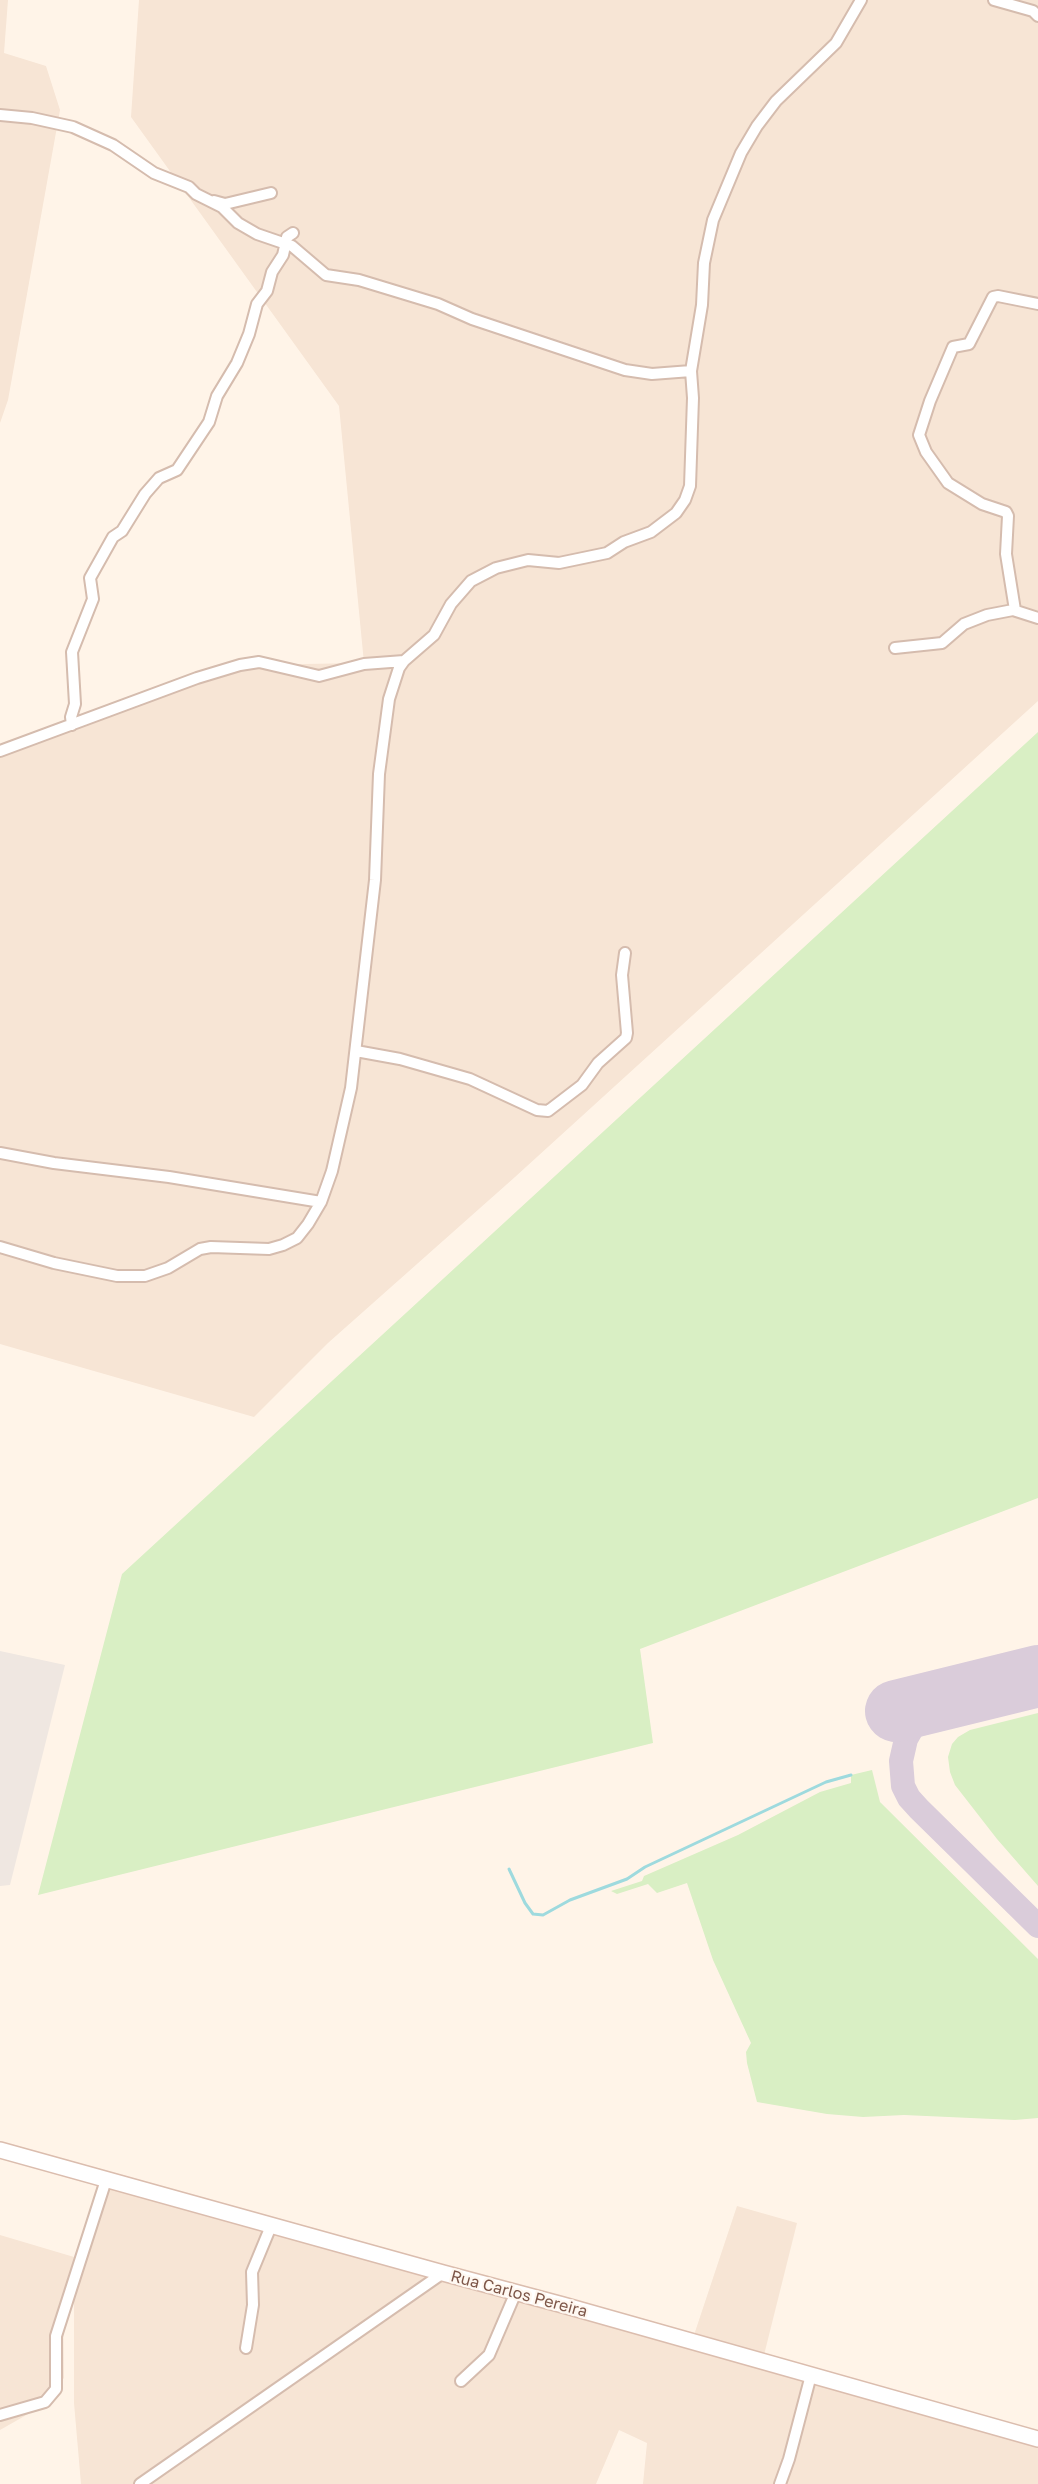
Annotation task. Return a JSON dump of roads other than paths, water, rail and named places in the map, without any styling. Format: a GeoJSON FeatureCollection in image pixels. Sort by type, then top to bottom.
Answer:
{"type":"FeatureCollection","features":[{"type":"Feature","properties":{"kind":"main road","name":"Rua Carlos Pereira"},"geometry":{"type":"LineString","coordinates":[[0,2150],[1038,2439]]}},
{"type":"Feature","properties":{"kind":"street"},"geometry":{"type":"LineString","coordinates":[[0,1247],[75,1268],[117,1276],[145,1276],[168,1268],[200,1249],[212,1247],[260,1250],[283,1245],[297,1238],[321,1202],[332,1171],[349,1098],[375,880],[379,774],[389,699],[399,668],[434,635],[451,604],[471,581],[496,568],[528,560],[559,563],[607,553],[624,542],[651,532],[676,513],[685,500],[690,486],[693,398],[691,371],[702,305],[704,263],[712,220],[741,153],[757,126],[776,101],[836,43],[861,0]]}},
{"type":"Feature","properties":{"kind":"street"},"geometry":{"type":"LineString","coordinates":[[994,0],[1036,12]]}},
{"type":"Feature","properties":{"kind":"street"},"geometry":{"type":"LineString","coordinates":[[0,115],[32,118],[73,127],[113,145],[154,173],[189,187],[196,194],[222,207],[238,223],[257,234],[289,238],[326,275],[359,280],[438,304],[472,319],[625,370],[652,374],[691,371]]}},
{"type":"Feature","properties":{"kind":"street"},"geometry":{"type":"LineString","coordinates":[[210,201],[225,204],[271,194]]}},
{"type":"Feature","properties":{"kind":"street"},"geometry":{"type":"LineString","coordinates":[[72,724],[71,717],[75,704],[72,652],[93,599],[90,578],[113,537],[122,531],[145,494],[159,478],[177,470],[209,422],[217,396],[237,363],[249,334],[257,304],[267,291],[272,272],[283,255],[289,238]]}},
{"type":"Feature","properties":{"kind":"street"},"geometry":{"type":"LineString","coordinates":[[1015,610],[1006,554],[1008,533],[1006,512],[982,504],[948,483],[926,452],[919,435],[932,395],[953,347],[969,344],[993,297],[1038,304]]}},
{"type":"Feature","properties":{"kind":"street"},"geometry":{"type":"LineString","coordinates":[[895,648],[942,643],[964,624],[987,615],[1015,610],[1038,618]]}},
{"type":"Feature","properties":{"kind":"street"},"geometry":{"type":"LineString","coordinates":[[0,751],[198,678],[240,665],[259,662],[319,676],[364,664],[404,661]]}},
{"type":"Feature","properties":{"kind":"street"},"geometry":{"type":"LineString","coordinates":[[356,1052],[400,1059],[470,1079],[537,1110],[548,1111],[582,1085],[598,1063],[626,1038],[622,975],[625,953]]}},
{"type":"Feature","properties":{"kind":"street"},"geometry":{"type":"LineString","coordinates":[[0,1153],[321,1202]]}},
{"type":"Feature","properties":{"kind":"street"},"geometry":{"type":"LineString","coordinates":[[0,2415],[45,2402],[56,2389],[58,2328],[106,2180]]}},
{"type":"Feature","properties":{"kind":"street"},"geometry":{"type":"LineString","coordinates":[[246,2348],[253,2305],[252,2272],[271,2226]]}},
{"type":"Feature","properties":{"kind":"street"},"geometry":{"type":"LineString","coordinates":[[140,2484],[443,2273]]}},
{"type":"Feature","properties":{"kind":"street"},"geometry":{"type":"LineString","coordinates":[[461,2381],[489,2355],[516,2292]]}},
{"type":"Feature","properties":{"kind":"street"},"geometry":{"type":"LineString","coordinates":[[780,2484],[812,2375]]}},
{"type":"Feature","properties":{"kind":"waterway"},"geometry":{"type":"LineString","coordinates":[[509,1869],[525,1903],[533,1914],[543,1915],[570,1900],[627,1879],[645,1867],[826,1782],[851,1775]]}}]}
